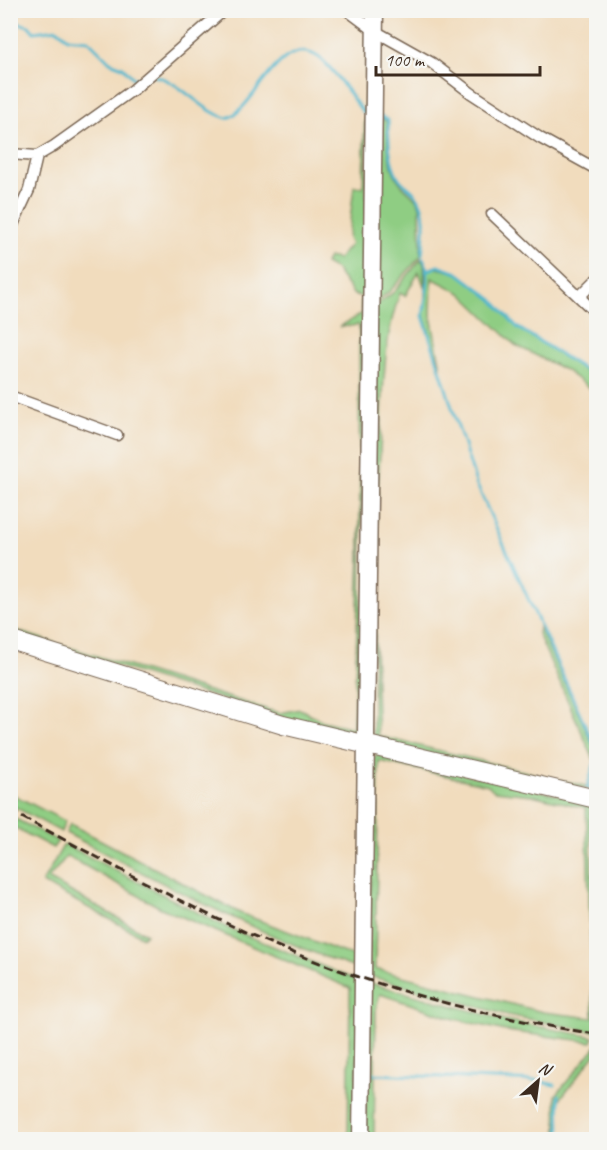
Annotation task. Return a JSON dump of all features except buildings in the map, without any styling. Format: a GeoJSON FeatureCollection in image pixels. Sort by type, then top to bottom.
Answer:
{"type":"FeatureCollection","features":[{"type":"Feature","properties":{"kind":"main road"},"geometry":{"type":"LineString","coordinates":[[362,1140],[375,10]]}},
{"type":"Feature","properties":{"kind":"main road"},"geometry":{"type":"LineString","coordinates":[[10,640],[237,711],[597,799]]}},
{"type":"Feature","properties":{"kind":"street"},"geometry":{"type":"LineString","coordinates":[[10,154],[37,156],[134,89],[224,10]]}},
{"type":"Feature","properties":{"kind":"street"},"geometry":{"type":"LineString","coordinates":[[346,10],[375,31],[432,63],[471,93],[540,138],[597,169]]}},
{"type":"Feature","properties":{"kind":"street"},"geometry":{"type":"LineString","coordinates":[[10,231],[29,190],[37,156]]}},
{"type":"Feature","properties":{"kind":"street"},"geometry":{"type":"LineString","coordinates":[[492,214],[597,313]]}},
{"type":"Feature","properties":{"kind":"street"},"geometry":{"type":"LineString","coordinates":[[580,296],[597,280]]}},
{"type":"Feature","properties":{"kind":"street"},"geometry":{"type":"LineString","coordinates":[[10,396],[117,435]]}},
{"type":"Feature","properties":{"kind":"green space"},"geometry":{"type":"Polygon","coordinates":[[[367,29],[366,307],[361,310],[361,296],[354,295],[336,270],[325,264],[328,257],[338,259],[351,244],[348,238],[354,186],[363,187],[367,29]]]}},
{"type":"Feature","properties":{"kind":"green space"},"geometry":{"type":"Polygon","coordinates":[[[381,118],[387,122],[389,154],[396,178],[414,196],[420,206],[421,256],[390,291],[376,302],[381,118]]]}},
{"type":"Feature","properties":{"kind":"green space"},"geometry":{"type":"Polygon","coordinates":[[[421,259],[424,264],[425,289],[419,272],[405,296],[400,293],[390,328],[385,362],[376,546],[375,623],[378,736],[586,786],[586,789],[375,741],[373,732],[375,306],[394,292],[421,259]]]}},
{"type":"Feature","properties":{"kind":"green space"},"geometry":{"type":"Polygon","coordinates":[[[433,267],[458,273],[491,299],[517,327],[596,378],[596,393],[565,370],[515,345],[461,293],[432,278],[431,316],[441,368],[424,316],[426,272],[433,267]]]}},
{"type":"Feature","properties":{"kind":"green space"},"geometry":{"type":"Polygon","coordinates":[[[364,312],[360,736],[279,717],[11,633],[11,629],[269,710],[280,713],[300,709],[323,721],[353,728],[360,554],[359,325],[339,327],[364,312]]]}},
{"type":"Feature","properties":{"kind":"green space"},"geometry":{"type":"Polygon","coordinates":[[[539,627],[596,752],[594,760],[538,634],[539,627]]]}},
{"type":"Feature","properties":{"kind":"green space"},"geometry":{"type":"Polygon","coordinates":[[[376,755],[590,802],[596,1032],[507,1015],[369,976],[373,759],[376,755]],[[379,761],[375,969],[543,1012],[593,1018],[586,808],[532,795],[494,791],[488,785],[379,761]]]}},
{"type":"Feature","properties":{"kind":"green space"},"geometry":{"type":"Polygon","coordinates":[[[10,793],[65,821],[61,832],[11,805],[10,793]]]}},
{"type":"Feature","properties":{"kind":"green space"},"geometry":{"type":"Polygon","coordinates":[[[10,816],[58,841],[53,848],[11,826],[10,816]]]}},
{"type":"Feature","properties":{"kind":"green space"},"geometry":{"type":"Polygon","coordinates":[[[70,824],[240,913],[358,958],[358,969],[246,924],[174,889],[66,833],[70,824]]]}},
{"type":"Feature","properties":{"kind":"green space"},"geometry":{"type":"Polygon","coordinates":[[[64,844],[228,928],[359,981],[356,1139],[348,1139],[350,988],[161,908],[67,856],[48,879],[146,934],[143,937],[42,883],[64,844]]]}},
{"type":"Feature","properties":{"kind":"green space"},"geometry":{"type":"Polygon","coordinates":[[[370,983],[505,1020],[594,1037],[592,1042],[505,1031],[455,1019],[380,994],[376,1008],[375,1073],[371,1075],[375,1076],[374,1139],[365,1140],[370,983]]]}},
{"type":"Feature","properties":{"kind":"green space"},"geometry":{"type":"Polygon","coordinates":[[[596,1046],[596,1053],[560,1099],[559,1095],[559,1139],[557,1139],[556,1095],[596,1046]]]}},
{"type":"Feature","properties":{"kind":"waterway"},"geometry":{"type":"LineString","coordinates":[[15,22],[29,26],[34,32],[57,29],[68,38],[88,40],[110,62],[123,67],[134,79],[139,78]]}},
{"type":"Feature","properties":{"kind":"waterway"},"geometry":{"type":"LineString","coordinates":[[154,76],[173,83],[208,109],[227,118],[248,101],[281,62],[293,54],[306,52],[321,59],[327,65],[365,114]]}},
{"type":"Feature","properties":{"kind":"waterway"},"geometry":{"type":"LineString","coordinates":[[380,116],[388,120],[390,155],[397,175],[420,201],[424,216],[422,254]]}},
{"type":"Feature","properties":{"kind":"waterway"},"geometry":{"type":"LineString","coordinates":[[423,258],[427,271],[423,316],[476,483],[596,749]]}},
{"type":"Feature","properties":{"kind":"waterway"},"geometry":{"type":"LineString","coordinates":[[426,271],[438,266],[458,273],[492,299],[517,327],[596,377]]}},
{"type":"Feature","properties":{"kind":"waterway"},"geometry":{"type":"LineString","coordinates":[[591,789],[587,788],[596,759]]}},
{"type":"Feature","properties":{"kind":"waterway"},"geometry":{"type":"LineString","coordinates":[[373,1074],[537,1081],[555,1085]]}},
{"type":"Feature","properties":{"kind":"waterway"},"geometry":{"type":"LineString","coordinates":[[559,1095],[560,1140]]}},
{"type":"Feature","properties":{"kind":"railway"},"geometry":{"type":"LineString","coordinates":[[10,811],[200,911],[316,962],[455,1005],[502,1017],[596,1034]]}}]}
